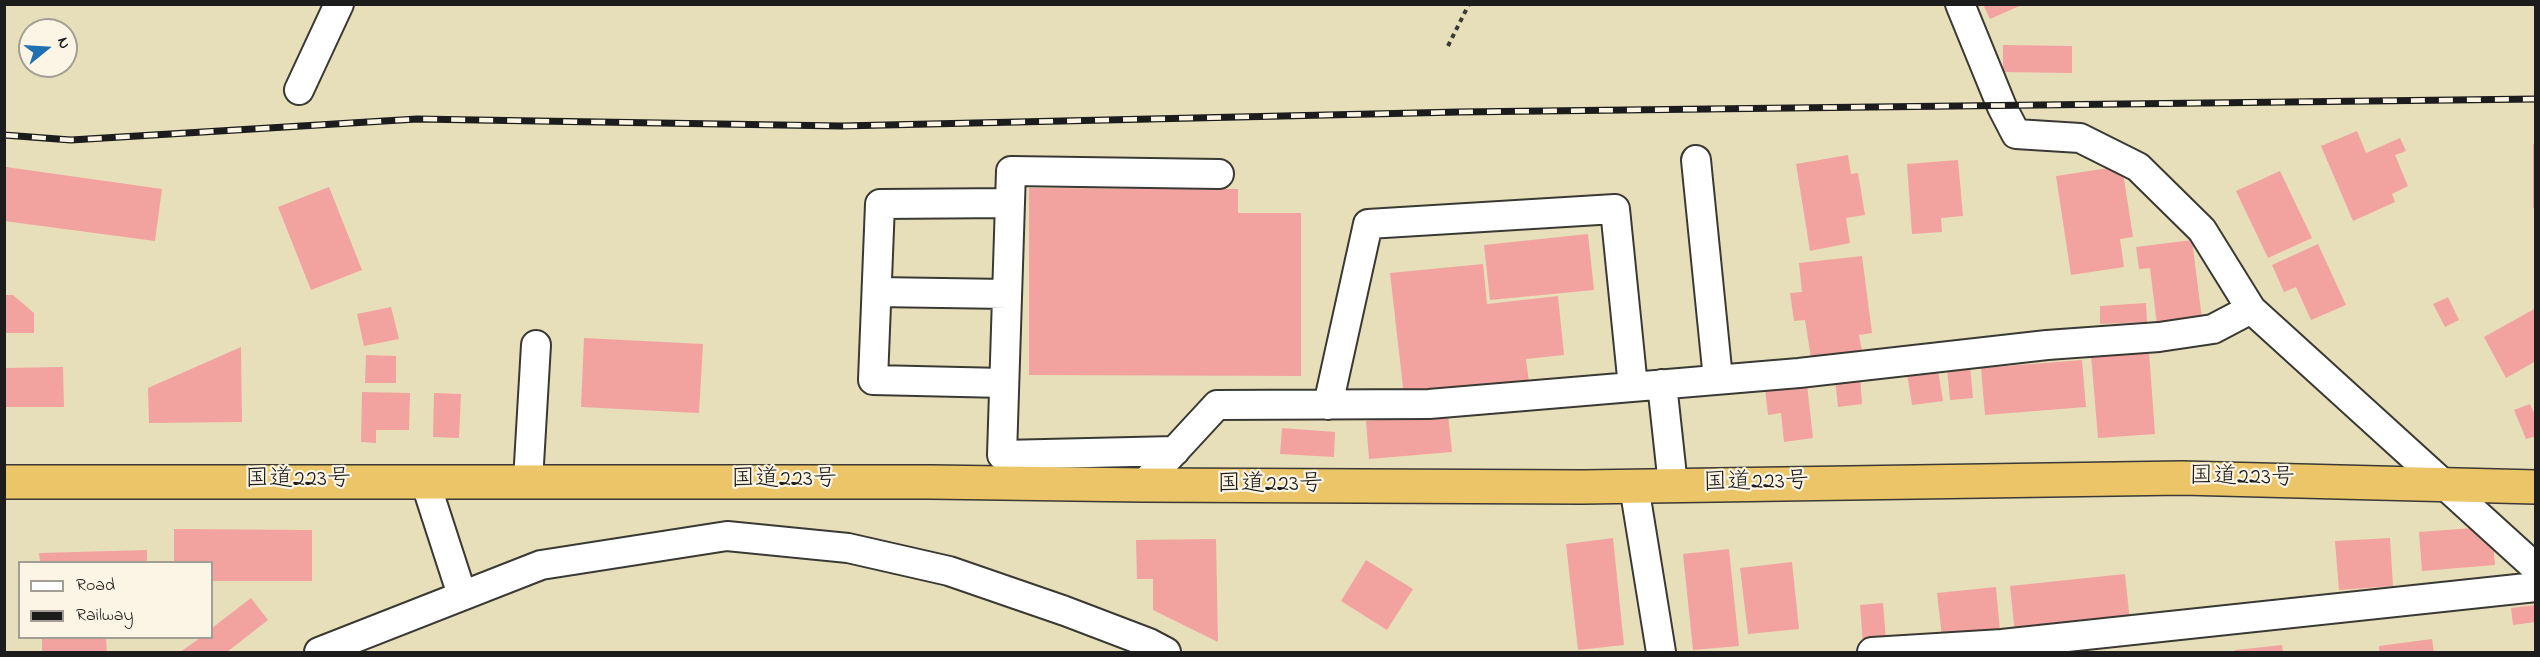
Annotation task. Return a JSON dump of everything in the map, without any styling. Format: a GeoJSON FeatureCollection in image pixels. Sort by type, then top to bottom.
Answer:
{"type":"FeatureCollection","features":[{"type":"Feature","properties":{"kind":"highway","name":"国道223号"},"geometry":{"type":"LineString","coordinates":[[4,482],[528,481],[1634,486],[2182,478],[2535,487]]}},
{"type":"Feature","properties":{"kind":"street"},"geometry":{"type":"LineString","coordinates":[[298,90],[339,4]]}},
{"type":"Feature","properties":{"kind":"street"},"geometry":{"type":"LineString","coordinates":[[1960,4],[2002,107],[2016,134],[2080,138],[2138,167],[2202,230],[2251,309],[2535,568]]}},
{"type":"Feature","properties":{"kind":"street"},"geometry":{"type":"LineString","coordinates":[[1696,160],[1718,379]]}},
{"type":"Feature","properties":{"kind":"street"},"geometry":{"type":"LineString","coordinates":[[1175,451],[1002,454],[1011,171],[1219,174]]}},
{"type":"Feature","properties":{"kind":"street"},"geometry":{"type":"LineString","coordinates":[[1004,383],[873,380],[880,204],[1010,203]]}},
{"type":"Feature","properties":{"kind":"street"},"geometry":{"type":"LineString","coordinates":[[1328,405],[1368,224],[1615,209],[1633,387]]}},
{"type":"Feature","properties":{"kind":"street"},"geometry":{"type":"LineString","coordinates":[[877,292],[1007,294]]}},
{"type":"Feature","properties":{"kind":"street"},"geometry":{"type":"LineString","coordinates":[[1143,485],[1217,405],[1429,404],[1799,373],[2048,345],[2159,337],[2213,329],[2251,309]]}},
{"type":"Feature","properties":{"kind":"street"},"geometry":{"type":"LineString","coordinates":[[528,481],[536,345]]}},
{"type":"Feature","properties":{"kind":"street"},"geometry":{"type":"LineString","coordinates":[[1662,384],[1673,485]]}},
{"type":"Feature","properties":{"kind":"street"},"geometry":{"type":"LineString","coordinates":[[425,481],[462,595]]}},
{"type":"Feature","properties":{"kind":"street"},"geometry":{"type":"LineString","coordinates":[[1634,486],[1661,652]]}},
{"type":"Feature","properties":{"kind":"street"},"geometry":{"type":"LineString","coordinates":[[319,652],[541,565],[727,536],[848,548],[949,571],[1065,610],[1166,652]]}},
{"type":"Feature","properties":{"kind":"street"},"geometry":{"type":"LineString","coordinates":[[1872,652],[2002,644],[2535,587]]}},
{"type":"Feature","properties":{"kind":"path"},"geometry":{"type":"LineString","coordinates":[[1448,46],[1469,4]]}},
{"type":"Feature","properties":{"kind":"building"},"geometry":{"type":"Polygon","coordinates":[[[1983,4],[2024,4],[1990,19],[1983,4]]]}},
{"type":"Feature","properties":{"kind":"building"},"geometry":{"type":"Polygon","coordinates":[[[2003,45],[2072,46],[2072,73],[2003,72],[2003,45]]]}},
{"type":"Feature","properties":{"kind":"building"},"geometry":{"type":"Polygon","coordinates":[[[2357,131],[2366,153],[2400,138],[2406,151],[2395,155],[2408,186],[2392,194],[2395,202],[2353,221],[2321,146],[2357,131]]]}},
{"type":"Feature","properties":{"kind":"building"},"geometry":{"type":"Polygon","coordinates":[[[2533,144],[2536,144],[2536,208],[2533,208],[2533,144]]]}},
{"type":"Feature","properties":{"kind":"building"},"geometry":{"type":"Polygon","coordinates":[[[1848,155],[1851,174],[1858,173],[1865,215],[1846,218],[1850,243],[1810,251],[1796,164],[1848,155]]]}},
{"type":"Feature","properties":{"kind":"building"},"geometry":{"type":"Polygon","coordinates":[[[1958,160],[1963,216],[1941,218],[1942,232],[1912,234],[1907,164],[1958,160]]]}},
{"type":"Feature","properties":{"kind":"building"},"geometry":{"type":"Polygon","coordinates":[[[2122,166],[2133,237],[2120,239],[2124,267],[2071,275],[2056,176],[2122,166]]]}},
{"type":"Feature","properties":{"kind":"building"},"geometry":{"type":"Polygon","coordinates":[[[6,167],[162,189],[155,241],[4,221],[6,167]]]}},
{"type":"Feature","properties":{"kind":"building"},"geometry":{"type":"Polygon","coordinates":[[[2280,171],[2312,238],[2268,258],[2236,191],[2280,171]]]}},
{"type":"Feature","properties":{"kind":"building"},"geometry":{"type":"Polygon","coordinates":[[[329,187],[362,270],[311,290],[278,207],[329,187]]]}},
{"type":"Feature","properties":{"kind":"building"},"geometry":{"type":"Polygon","coordinates":[[[1029,188],[1238,189],[1238,213],[1301,213],[1301,376],[1029,375],[1029,188]]]}},
{"type":"Feature","properties":{"kind":"building"},"geometry":{"type":"Polygon","coordinates":[[[1588,234],[1594,290],[1490,300],[1484,245],[1588,234]]]}},
{"type":"Feature","properties":{"kind":"building"},"geometry":{"type":"Polygon","coordinates":[[[2192,240],[2202,319],[2157,325],[2150,268],[2139,269],[2136,247],[2192,240]]]}},
{"type":"Feature","properties":{"kind":"building"},"geometry":{"type":"Polygon","coordinates":[[[2318,244],[2346,305],[2311,320],[2296,287],[2284,292],[2272,265],[2318,244]]]}},
{"type":"Feature","properties":{"kind":"building"},"geometry":{"type":"Polygon","coordinates":[[[1862,256],[1872,333],[1859,335],[1862,351],[1811,358],[1805,320],[1794,321],[1790,293],[1802,292],[1799,263],[1862,256]]]}},
{"type":"Feature","properties":{"kind":"building"},"geometry":{"type":"Polygon","coordinates":[[[1483,264],[1487,304],[1558,296],[1564,355],[1526,359],[1529,382],[1404,396],[1390,273],[1483,264]]]}},
{"type":"Feature","properties":{"kind":"building"},"geometry":{"type":"Polygon","coordinates":[[[4,295],[13,295],[34,313],[34,333],[4,333],[4,295]]]}},
{"type":"Feature","properties":{"kind":"building"},"geometry":{"type":"Polygon","coordinates":[[[2448,297],[2459,320],[2445,327],[2433,304],[2448,297]]]}},
{"type":"Feature","properties":{"kind":"building"},"geometry":{"type":"Polygon","coordinates":[[[2146,303],[2147,322],[2100,324],[2100,306],[2146,303]]]}},
{"type":"Feature","properties":{"kind":"building"},"geometry":{"type":"Polygon","coordinates":[[[391,307],[399,339],[364,346],[357,314],[391,307]]]}},
{"type":"Feature","properties":{"kind":"building"},"geometry":{"type":"Polygon","coordinates":[[[2536,308],[2536,361],[2506,378],[2484,337],[2536,308]]]}},
{"type":"Feature","properties":{"kind":"building"},"geometry":{"type":"Polygon","coordinates":[[[584,338],[703,344],[699,413],[581,407],[584,338]]]}},
{"type":"Feature","properties":{"kind":"building"},"geometry":{"type":"Polygon","coordinates":[[[241,347],[242,422],[149,423],[148,388],[241,347]]]}},
{"type":"Feature","properties":{"kind":"building"},"geometry":{"type":"Polygon","coordinates":[[[2149,352],[2155,434],[2098,438],[2091,355],[2149,352]]]}},
{"type":"Feature","properties":{"kind":"building"},"geometry":{"type":"Polygon","coordinates":[[[366,355],[396,356],[396,383],[365,383],[366,355]]]}},
{"type":"Feature","properties":{"kind":"building"},"geometry":{"type":"Polygon","coordinates":[[[2082,360],[2086,407],[1985,415],[1981,368],[2082,360]]]}},
{"type":"Feature","properties":{"kind":"building"},"geometry":{"type":"Polygon","coordinates":[[[1970,366],[1973,398],[1950,400],[1947,368],[1970,366]]]}},
{"type":"Feature","properties":{"kind":"building"},"geometry":{"type":"Polygon","coordinates":[[[63,367],[64,407],[4,407],[4,368],[63,367]]]}},
{"type":"Feature","properties":{"kind":"building"},"geometry":{"type":"Polygon","coordinates":[[[1938,370],[1943,401],[1912,405],[1907,374],[1938,370]]]}},
{"type":"Feature","properties":{"kind":"building"},"geometry":{"type":"Polygon","coordinates":[[[1860,376],[1862,404],[1838,407],[1835,378],[1860,376]]]}},
{"type":"Feature","properties":{"kind":"building"},"geometry":{"type":"Polygon","coordinates":[[[1807,385],[1813,438],[1784,442],[1781,413],[1768,415],[1765,389],[1807,385]]]}},
{"type":"Feature","properties":{"kind":"building"},"geometry":{"type":"Polygon","coordinates":[[[362,392],[410,393],[409,430],[376,430],[376,443],[361,442],[362,392]]]}},
{"type":"Feature","properties":{"kind":"building"},"geometry":{"type":"Polygon","coordinates":[[[434,393],[461,394],[459,438],[433,437],[434,393]]]}},
{"type":"Feature","properties":{"kind":"building"},"geometry":{"type":"Polygon","coordinates":[[[2530,404],[2536,417],[2536,436],[2526,439],[2514,410],[2530,404]]]}},
{"type":"Feature","properties":{"kind":"building"},"geometry":{"type":"Polygon","coordinates":[[[1448,414],[1452,452],[1369,459],[1366,421],[1448,414]]]}},
{"type":"Feature","properties":{"kind":"building"},"geometry":{"type":"Polygon","coordinates":[[[1282,428],[1335,432],[1334,457],[1280,454],[1282,428]]]}},
{"type":"Feature","properties":{"kind":"building"},"geometry":{"type":"Polygon","coordinates":[[[2474,528],[2474,533],[2492,531],[2495,565],[2422,571],[2419,532],[2474,528]]]}},
{"type":"Feature","properties":{"kind":"building"},"geometry":{"type":"Polygon","coordinates":[[[174,529],[312,530],[312,581],[213,581],[213,561],[174,561],[174,529]]]}},
{"type":"Feature","properties":{"kind":"building"},"geometry":{"type":"Polygon","coordinates":[[[1613,538],[1624,645],[1578,650],[1566,544],[1613,538]]]}},
{"type":"Feature","properties":{"kind":"building"},"geometry":{"type":"Polygon","coordinates":[[[2390,538],[2393,586],[2339,590],[2335,541],[2390,538]]]}},
{"type":"Feature","properties":{"kind":"building"},"geometry":{"type":"Polygon","coordinates":[[[1216,539],[1218,642],[1153,610],[1153,579],[1137,579],[1136,540],[1216,539]]]}},
{"type":"Feature","properties":{"kind":"building"},"geometry":{"type":"Polygon","coordinates":[[[1729,549],[1739,646],[1693,650],[1683,554],[1729,549]]]}},
{"type":"Feature","properties":{"kind":"building"},"geometry":{"type":"Polygon","coordinates":[[[147,550],[147,561],[40,561],[39,553],[147,550]]]}},
{"type":"Feature","properties":{"kind":"building"},"geometry":{"type":"Polygon","coordinates":[[[1366,560],[1413,589],[1387,630],[1341,601],[1366,560]]]}},
{"type":"Feature","properties":{"kind":"building"},"geometry":{"type":"Polygon","coordinates":[[[1792,562],[1799,629],[1748,634],[1740,568],[1792,562]]]}},
{"type":"Feature","properties":{"kind":"building"},"geometry":{"type":"Polygon","coordinates":[[[2125,574],[2130,622],[2015,634],[2010,586],[2125,574]]]}},
{"type":"Feature","properties":{"kind":"building"},"geometry":{"type":"Polygon","coordinates":[[[1996,587],[2000,631],[1942,637],[1937,593],[1996,587]]]}},
{"type":"Feature","properties":{"kind":"building"},"geometry":{"type":"Polygon","coordinates":[[[251,598],[268,620],[227,652],[180,652],[199,639],[213,639],[213,627],[251,598]]]}},
{"type":"Feature","properties":{"kind":"building"},"geometry":{"type":"Polygon","coordinates":[[[1883,603],[1886,641],[1863,643],[1860,605],[1883,603]]]}},
{"type":"Feature","properties":{"kind":"building"},"geometry":{"type":"Polygon","coordinates":[[[2536,605],[2536,622],[2513,625],[2511,608],[2536,605]]]}},
{"type":"Feature","properties":{"kind":"building"},"geometry":{"type":"Polygon","coordinates":[[[42,639],[106,639],[107,652],[42,652],[42,639]]]}},
{"type":"Feature","properties":{"kind":"building"},"geometry":{"type":"Polygon","coordinates":[[[2432,639],[2434,652],[2379,652],[2379,646],[2432,639]]]}},
{"type":"Feature","properties":{"kind":"building"},"geometry":{"type":"Polygon","coordinates":[[[2282,645],[2283,652],[2235,652],[2235,650],[2282,645]]]}},
{"type":"Feature","properties":{"kind":"railway"},"geometry":{"type":"LineString","coordinates":[[4,135],[71,140],[417,119],[841,126],[1459,112],[2536,99]]}}]}
